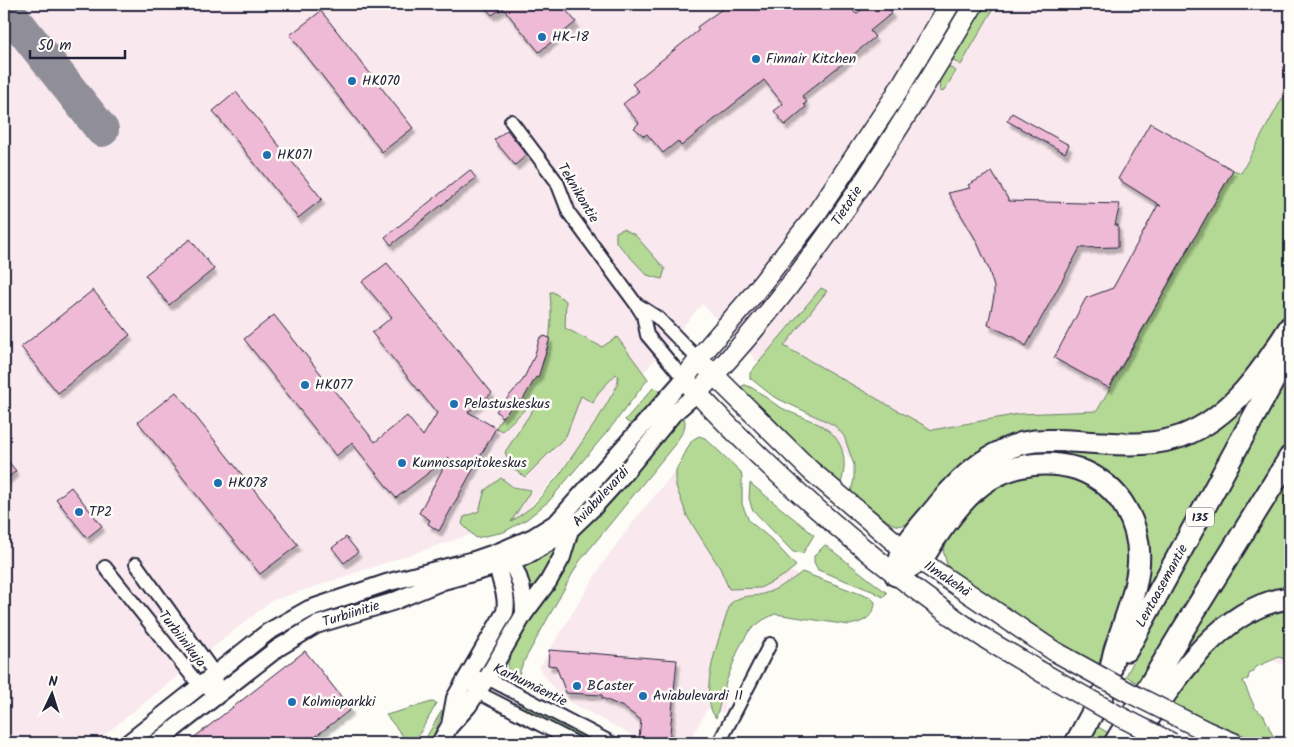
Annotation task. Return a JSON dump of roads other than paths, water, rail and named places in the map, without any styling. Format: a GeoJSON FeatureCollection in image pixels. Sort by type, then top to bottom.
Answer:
{"type":"FeatureCollection","features":[{"type":"Feature","properties":{"kind":"highway"},"geometry":{"type":"LineString","coordinates":[[912,555],[954,485],[978,464],[1008,448],[1034,441],[1132,445],[1157,443],[1183,435],[1204,425],[1223,412],[1246,389],[1266,364],[1290,327]]}},
{"type":"Feature","properties":{"kind":"highway","name":"Lentoasemantie"},"geometry":{"type":"LineString","coordinates":[[1076,743],[1290,350]]}},
{"type":"Feature","properties":{"kind":"highway"},"geometry":{"type":"LineString","coordinates":[[1116,743],[1181,633],[1290,457]]}},
{"type":"Feature","properties":{"kind":"highway"},"geometry":{"type":"LineString","coordinates":[[896,575],[912,555],[963,502],[989,479],[1003,472],[1040,463],[1056,464],[1086,472],[1104,482],[1122,501],[1130,516],[1138,543],[1139,560],[1135,593],[1116,648],[1108,684]]}},
{"type":"Feature","properties":{"kind":"highway"},"geometry":{"type":"LineString","coordinates":[[1132,743],[1185,669],[1216,636],[1246,612],[1265,603],[1290,598]]}},
{"type":"Feature","properties":{"kind":"main road","name":"Tietotie"},"geometry":{"type":"LineString","coordinates":[[684,379],[698,359],[752,296],[814,217],[893,99],[950,4]]}},
{"type":"Feature","properties":{"kind":"main road","name":"Tietotie"},"geometry":{"type":"LineString","coordinates":[[697,393],[728,361],[831,231],[914,106],[974,4]]}},
{"type":"Feature","properties":{"kind":"main road","name":"Ilmakehä"},"geometry":{"type":"LineString","coordinates":[[698,359],[810,470],[912,555],[1054,651],[1130,693],[1234,743]]}},
{"type":"Feature","properties":{"kind":"main road","name":"Ilmakehä"},"geometry":{"type":"LineString","coordinates":[[684,379],[779,476],[896,575],[954,618],[1043,673],[1117,715],[1172,743]]}},
{"type":"Feature","properties":{"kind":"street","name":"Teknikontie"},"geometry":{"type":"LineString","coordinates":[[511,121],[557,182],[569,212],[643,315],[647,335],[684,379]]}},
{"type":"Feature","properties":{"kind":"street","name":"Teknikontie"},"geometry":{"type":"LineString","coordinates":[[636,304],[658,318],[698,359]]}},
{"type":"Feature","properties":{"kind":"street","name":"Aviabulevardi"},"geometry":{"type":"LineString","coordinates":[[449,727],[456,698],[505,612],[507,600],[503,560],[533,537],[557,522],[684,379]]}},
{"type":"Feature","properties":{"kind":"street","name":"Aviabulevardi"},"geometry":{"type":"LineString","coordinates":[[440,743],[449,727],[487,678],[524,614],[548,582],[562,556],[570,530],[623,475],[673,414],[697,393]]}},
{"type":"Feature","properties":{"kind":"street","name":"Turbiinitie"},"geometry":{"type":"LineString","coordinates":[[156,743],[278,648],[316,625],[392,602],[442,581],[503,560],[528,555],[570,530]]}},
{"type":"Feature","properties":{"kind":"street","name":"Turbiinitie"},"geometry":{"type":"LineString","coordinates":[[128,743],[268,632],[309,609],[386,583],[474,560],[503,560]]}},
{"type":"Feature","properties":{"kind":"street"},"geometry":{"type":"LineString","coordinates":[[503,560],[518,575],[524,601],[524,614]]}},
{"type":"Feature","properties":{"kind":"street","name":"Turbiinikuja"},"geometry":{"type":"LineString","coordinates":[[136,564],[214,674],[220,694]]}},
{"type":"Feature","properties":{"kind":"street","name":"Turbiinikuja"},"geometry":{"type":"LineString","coordinates":[[105,567],[199,685],[220,694]]}},
{"type":"Feature","properties":{"kind":"street"},"geometry":{"type":"LineString","coordinates":[[719,743],[770,644]]}},
{"type":"Feature","properties":{"kind":"street","name":"Karhumäentie"},"geometry":{"type":"LineString","coordinates":[[468,677],[487,678],[612,743]]}},
{"type":"Feature","properties":{"kind":"street","name":"Karhumäentie"},"geometry":{"type":"LineString","coordinates":[[468,677],[477,692]]}},
{"type":"Feature","properties":{"kind":"street"},"geometry":{"type":"LineString","coordinates":[[477,692],[576,743]]}},
{"type":"Feature","properties":{"kind":"place","name":"HK-18"},"geometry":{"type":"Point","coordinates":[542,37]}},
{"type":"Feature","properties":{"kind":"place","name":"Finnair Kitchen"},"geometry":{"type":"Point","coordinates":[756,59]}},
{"type":"Feature","properties":{"kind":"place","name":"HK070"},"geometry":{"type":"Point","coordinates":[352,81]}},
{"type":"Feature","properties":{"kind":"place","name":"HK071"},"geometry":{"type":"Point","coordinates":[267,155]}},
{"type":"Feature","properties":{"kind":"place","name":"HK077"},"geometry":{"type":"Point","coordinates":[305,385]}},
{"type":"Feature","properties":{"kind":"place","name":"Pelastuskeskus"},"geometry":{"type":"Point","coordinates":[454,404]}},
{"type":"Feature","properties":{"kind":"place","name":"Kunnossapitokeskus"},"geometry":{"type":"Point","coordinates":[402,463]}},
{"type":"Feature","properties":{"kind":"place","name":"HK078"},"geometry":{"type":"Point","coordinates":[218,483]}},
{"type":"Feature","properties":{"kind":"place","name":"TP2"},"geometry":{"type":"Point","coordinates":[79,512]}},
{"type":"Feature","properties":{"kind":"place","name":"BCaster"},"geometry":{"type":"Point","coordinates":[577,686]}},
{"type":"Feature","properties":{"kind":"place","name":"Aviabulevardi II"},"geometry":{"type":"Point","coordinates":[643,696]}},
{"type":"Feature","properties":{"kind":"place","name":"Kolmioparkki"},"geometry":{"type":"Point","coordinates":[292,702]}}]}
